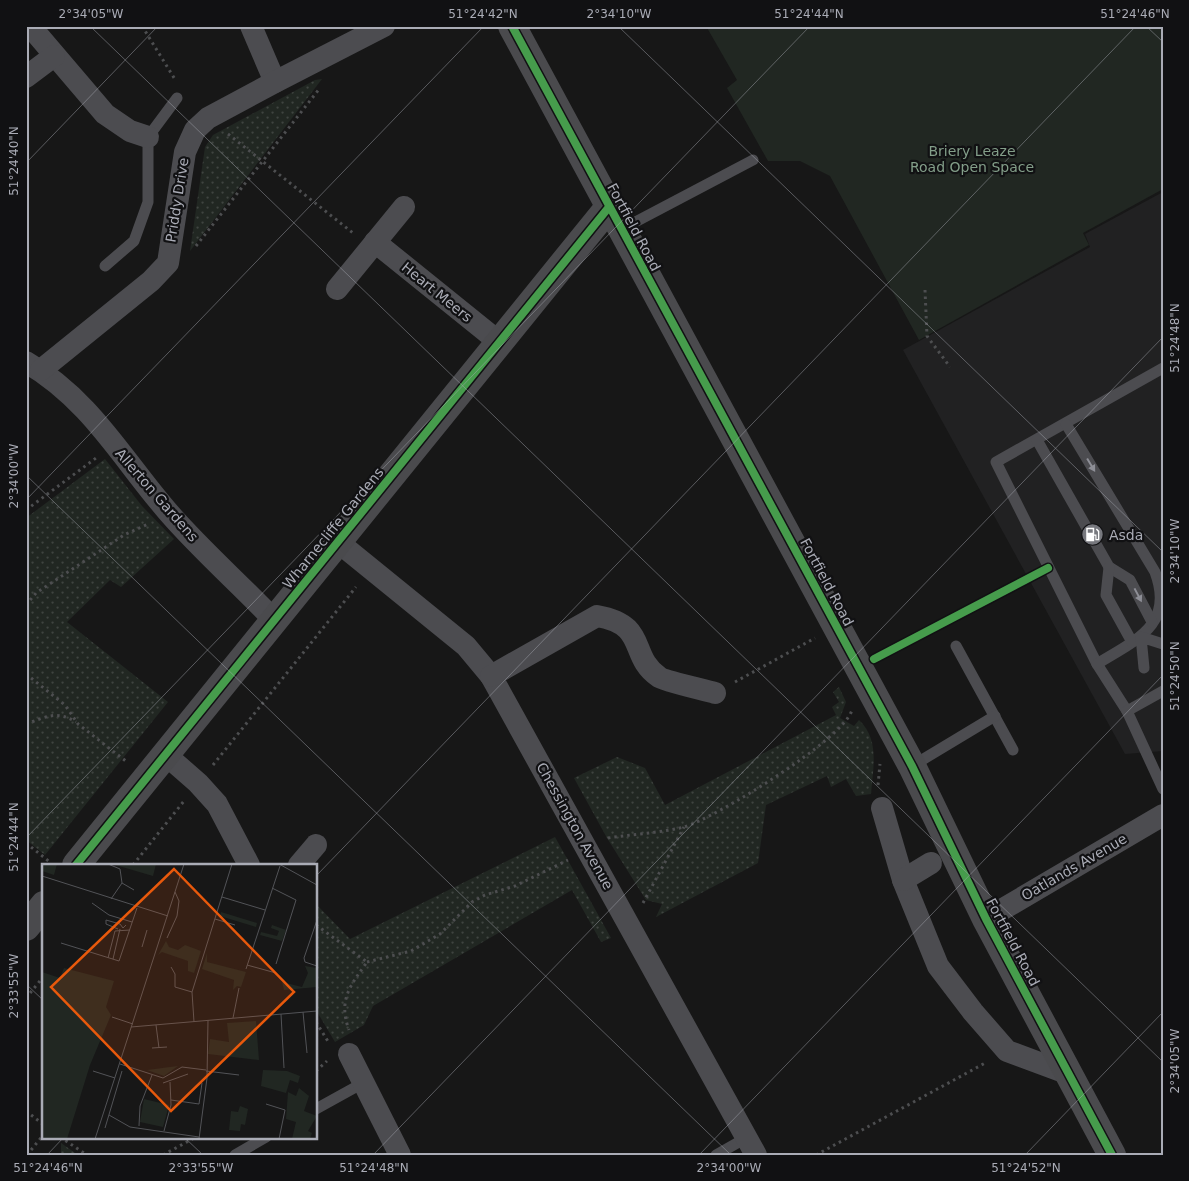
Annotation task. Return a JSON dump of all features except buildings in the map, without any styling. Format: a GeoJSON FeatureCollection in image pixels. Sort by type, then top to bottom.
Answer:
{"type":"FeatureCollection","features":[{"type":"Feature","properties":{"kind":"street"},"geometry":{"type":"LineString","coordinates":[[30,26],[105,114],[130,131],[148,137]]}},
{"type":"Feature","properties":{"kind":"street"},"geometry":{"type":"LineString","coordinates":[[251,26],[275,82]]}},
{"type":"Feature","properties":{"kind":"street","name":"Priddy Drive"},"geometry":{"type":"LineString","coordinates":[[168,263],[184,152],[195,130],[208,118],[384,26]]}},
{"type":"Feature","properties":{"kind":"street","name":"Fortfield Road"},"geometry":{"type":"LineString","coordinates":[[512,26],[837,626],[869,690],[912,766],[986,919],[1112,1155]]}},
{"type":"Feature","properties":{"kind":"street"},"geometry":{"type":"LineString","coordinates":[[26,77],[54,56]]}},
{"type":"Feature","properties":{"kind":"street"},"geometry":{"type":"LineString","coordinates":[[337,289],[404,207]]}},
{"type":"Feature","properties":{"kind":"street","name":"Wharnecliffe Gardens"},"geometry":{"type":"LineString","coordinates":[[77,864],[499,342],[615,218]]}},
{"type":"Feature","properties":{"kind":"street","name":"Heart Meers"},"geometry":{"type":"LineString","coordinates":[[375,242],[499,342]]}},
{"type":"Feature","properties":{"kind":"street"},"geometry":{"type":"LineString","coordinates":[[32,368],[151,281],[168,263]]}},
{"type":"Feature","properties":{"kind":"street","name":"Allerton Gardens"},"geometry":{"type":"LineString","coordinates":[[32,368],[69,392],[93,416],[170,514],[274,620]]}},
{"type":"Feature","properties":{"kind":"street","name":"Chessington Avenue"},"geometry":{"type":"LineString","coordinates":[[338,542],[370,570],[466,646],[491,676],[751,1146]]}},
{"type":"Feature","properties":{"kind":"street"},"geometry":{"type":"LineString","coordinates":[[491,676],[597,616],[614,619],[628,628],[650,669],[660,679],[715,693]]}},
{"type":"Feature","properties":{"kind":"street"},"geometry":{"type":"LineString","coordinates":[[166,755],[198,783],[217,804],[248,864]]}},
{"type":"Feature","properties":{"kind":"street"},"geometry":{"type":"LineString","coordinates":[[882,808],[903,880],[938,966],[973,1012],[1007,1051],[1069,1074]]}},
{"type":"Feature","properties":{"kind":"street","name":"Oatlands Avenue"},"geometry":{"type":"LineString","coordinates":[[986,919],[1163,815]]}},
{"type":"Feature","properties":{"kind":"street"},"geometry":{"type":"LineString","coordinates":[[301,864],[316,845]]}},
{"type":"Feature","properties":{"kind":"street"},"geometry":{"type":"LineString","coordinates":[[903,880],[931,863]]}},
{"type":"Feature","properties":{"kind":"street"},"geometry":{"type":"LineString","coordinates":[[26,927],[42,907]]}},
{"type":"Feature","properties":{"kind":"street"},"geometry":{"type":"LineString","coordinates":[[349,1054],[400,1155]]}},
{"type":"Feature","properties":{"kind":"lane"},"geometry":{"type":"LineString","coordinates":[[105,266],[134,241],[148,202],[148,137],[177,98]]}},
{"type":"Feature","properties":{"kind":"lane"},"geometry":{"type":"LineString","coordinates":[[615,218],[753,160]]}},
{"type":"Feature","properties":{"kind":"lane"},"geometry":{"type":"LineString","coordinates":[[1163,368],[996,462],[1097,664],[1127,710],[1163,789]]}},
{"type":"Feature","properties":{"kind":"lane"},"geometry":{"type":"LineString","coordinates":[[1066,424],[1156,572],[1161,588],[1158,616],[1137,640],[1097,664]]}},
{"type":"Feature","properties":{"kind":"lane"},"geometry":{"type":"LineString","coordinates":[[1037,440],[1109,567],[1130,580],[1158,616]]}},
{"type":"Feature","properties":{"kind":"lane"},"geometry":{"type":"LineString","coordinates":[[1109,567],[1106,595],[1137,640],[1144,668]]}},
{"type":"Feature","properties":{"kind":"lane"},"geometry":{"type":"LineString","coordinates":[[1137,640],[1163,644]]}},
{"type":"Feature","properties":{"kind":"lane"},"geometry":{"type":"LineString","coordinates":[[956,646],[1013,750]]}},
{"type":"Feature","properties":{"kind":"lane"},"geometry":{"type":"LineString","coordinates":[[1127,710],[1163,691]]}},
{"type":"Feature","properties":{"kind":"lane"},"geometry":{"type":"LineString","coordinates":[[912,766],[995,716]]}},
{"type":"Feature","properties":{"kind":"lane"},"geometry":{"type":"LineString","coordinates":[[318,1108],[363,1083]]}},
{"type":"Feature","properties":{"kind":"lane"},"geometry":{"type":"LineString","coordinates":[[235,1155],[264,1138]]}},
{"type":"Feature","properties":{"kind":"lane"},"geometry":{"type":"LineString","coordinates":[[716,1155],[751,1146]]}},
{"type":"Feature","properties":{"kind":"path"},"geometry":{"type":"LineString","coordinates":[[142,26],[178,84]]}},
{"type":"Feature","properties":{"kind":"path"},"geometry":{"type":"LineString","coordinates":[[168,263],[185,260],[323,84]]}},
{"type":"Feature","properties":{"kind":"path"},"geometry":{"type":"LineString","coordinates":[[208,118],[347,230],[375,242]]}},
{"type":"Feature","properties":{"kind":"path"},"geometry":{"type":"LineString","coordinates":[[925,290],[927,336],[950,367]]}},
{"type":"Feature","properties":{"kind":"path"},"geometry":{"type":"LineString","coordinates":[[26,510],[114,445]]}},
{"type":"Feature","properties":{"kind":"path"},"geometry":{"type":"LineString","coordinates":[[26,605],[36,593],[124,535],[170,514]]}},
{"type":"Feature","properties":{"kind":"path"},"geometry":{"type":"LineString","coordinates":[[134,864],[370,570]]}},
{"type":"Feature","properties":{"kind":"path"},"geometry":{"type":"LineString","coordinates":[[715,693],[837,626]]}},
{"type":"Feature","properties":{"kind":"path"},"geometry":{"type":"LineString","coordinates":[[26,674],[65,705],[78,724]]}},
{"type":"Feature","properties":{"kind":"path"},"geometry":{"type":"LineString","coordinates":[[349,1054],[350,1034],[342,1013],[350,986],[366,962],[411,951],[440,934],[472,902],[485,895],[515,886],[607,838],[685,827],[747,796],[806,756],[841,726],[851,714],[856,699],[869,690]]}},
{"type":"Feature","properties":{"kind":"path"},"geometry":{"type":"LineString","coordinates":[[26,724],[49,716],[64,714],[148,777]]}},
{"type":"Feature","properties":{"kind":"path"},"geometry":{"type":"LineString","coordinates":[[629,924],[646,900],[685,827]]}},
{"type":"Feature","properties":{"kind":"path"},"geometry":{"type":"LineString","coordinates":[[26,843],[53,864]]}},
{"type":"Feature","properties":{"kind":"path"},"geometry":{"type":"LineString","coordinates":[[318,926],[366,962]]}},
{"type":"Feature","properties":{"kind":"path"},"geometry":{"type":"LineString","coordinates":[[26,998],[42,978]]}},
{"type":"Feature","properties":{"kind":"path"},"geometry":{"type":"LineString","coordinates":[[816,1155],[1007,1051]]}},
{"type":"Feature","properties":{"kind":"path"},"geometry":{"type":"LineString","coordinates":[[26,1111],[42,1123]]}},
{"type":"Feature","properties":{"kind":"path"},"geometry":{"type":"LineString","coordinates":[[27,1155],[42,1136]]}},
{"type":"Feature","properties":{"kind":"path"},"geometry":{"type":"LineString","coordinates":[[62,1138],[87,1155]]}},
{"type":"Feature","properties":{"kind":"path"},"geometry":{"type":"LineString","coordinates":[[162,1155],[194,1138]]}},
{"type":"Feature","properties":{"kind":"shaded area"},"geometry":{"type":"Polygon","coordinates":[[[1163,192],[1163,751],[1125,754],[903,350],[1090,247],[1085,234],[1163,192]]]}},
{"type":"Feature","properties":{"kind":"green space","name":"Briery Leaze Road Open Space"},"geometry":{"type":"Polygon","coordinates":[[[706,26],[1163,26],[1163,189],[1083,233],[1089,245],[919,340],[830,176],[800,161],[768,161],[727,88],[737,80],[706,26]]]}},
{"type":"Feature","properties":{"kind":"green space"},"geometry":{"type":"Polygon","coordinates":[[[322,79],[190,251],[205,147],[213,135],[315,80],[322,79]]]}},
{"type":"Feature","properties":{"kind":"green space"},"geometry":{"type":"Polygon","coordinates":[[[105,459],[142,506],[174,539],[121,587],[110,580],[67,622],[168,702],[45,855],[26,840],[26,518],[105,459]]]}},
{"type":"Feature","properties":{"kind":"green space"},"geometry":{"type":"Polygon","coordinates":[[[839,687],[846,702],[840,718],[854,726],[859,720],[866,728],[873,745],[874,764],[871,794],[856,796],[846,779],[831,787],[827,776],[766,805],[758,863],[656,917],[662,904],[646,900],[607,838],[574,778],[617,757],[645,768],[665,805],[836,715],[832,707],[839,702],[833,692],[839,687]]]}},
{"type":"Feature","properties":{"kind":"green space"},"geometry":{"type":"Polygon","coordinates":[[[555,837],[611,938],[601,942],[572,890],[373,1006],[364,1025],[335,1042],[318,1013],[318,906],[350,939],[555,837]]]}},
{"type":"Feature","properties":{"kind":"green space"},"geometry":{"type":"Polygon","coordinates":[[[61,1143],[78,1155],[61,1155],[61,1143]]]}},
{"type":"Feature","properties":{"kind":"cycle path"},"geometry":{"type":"LineString","coordinates":[[512,26],[912,766],[986,919],[1112,1155]]}},
{"type":"Feature","properties":{"kind":"cycle path"},"geometry":{"type":"LineString","coordinates":[[77,864],[609,207]]}},
{"type":"Feature","properties":{"kind":"cycle path"},"geometry":{"type":"LineString","coordinates":[[874,659],[1048,568]]}},
{"type":"Feature","properties":{"kind":"place","name":"Asda"},"geometry":{"type":"Point","coordinates":[1093,535]}}]}
